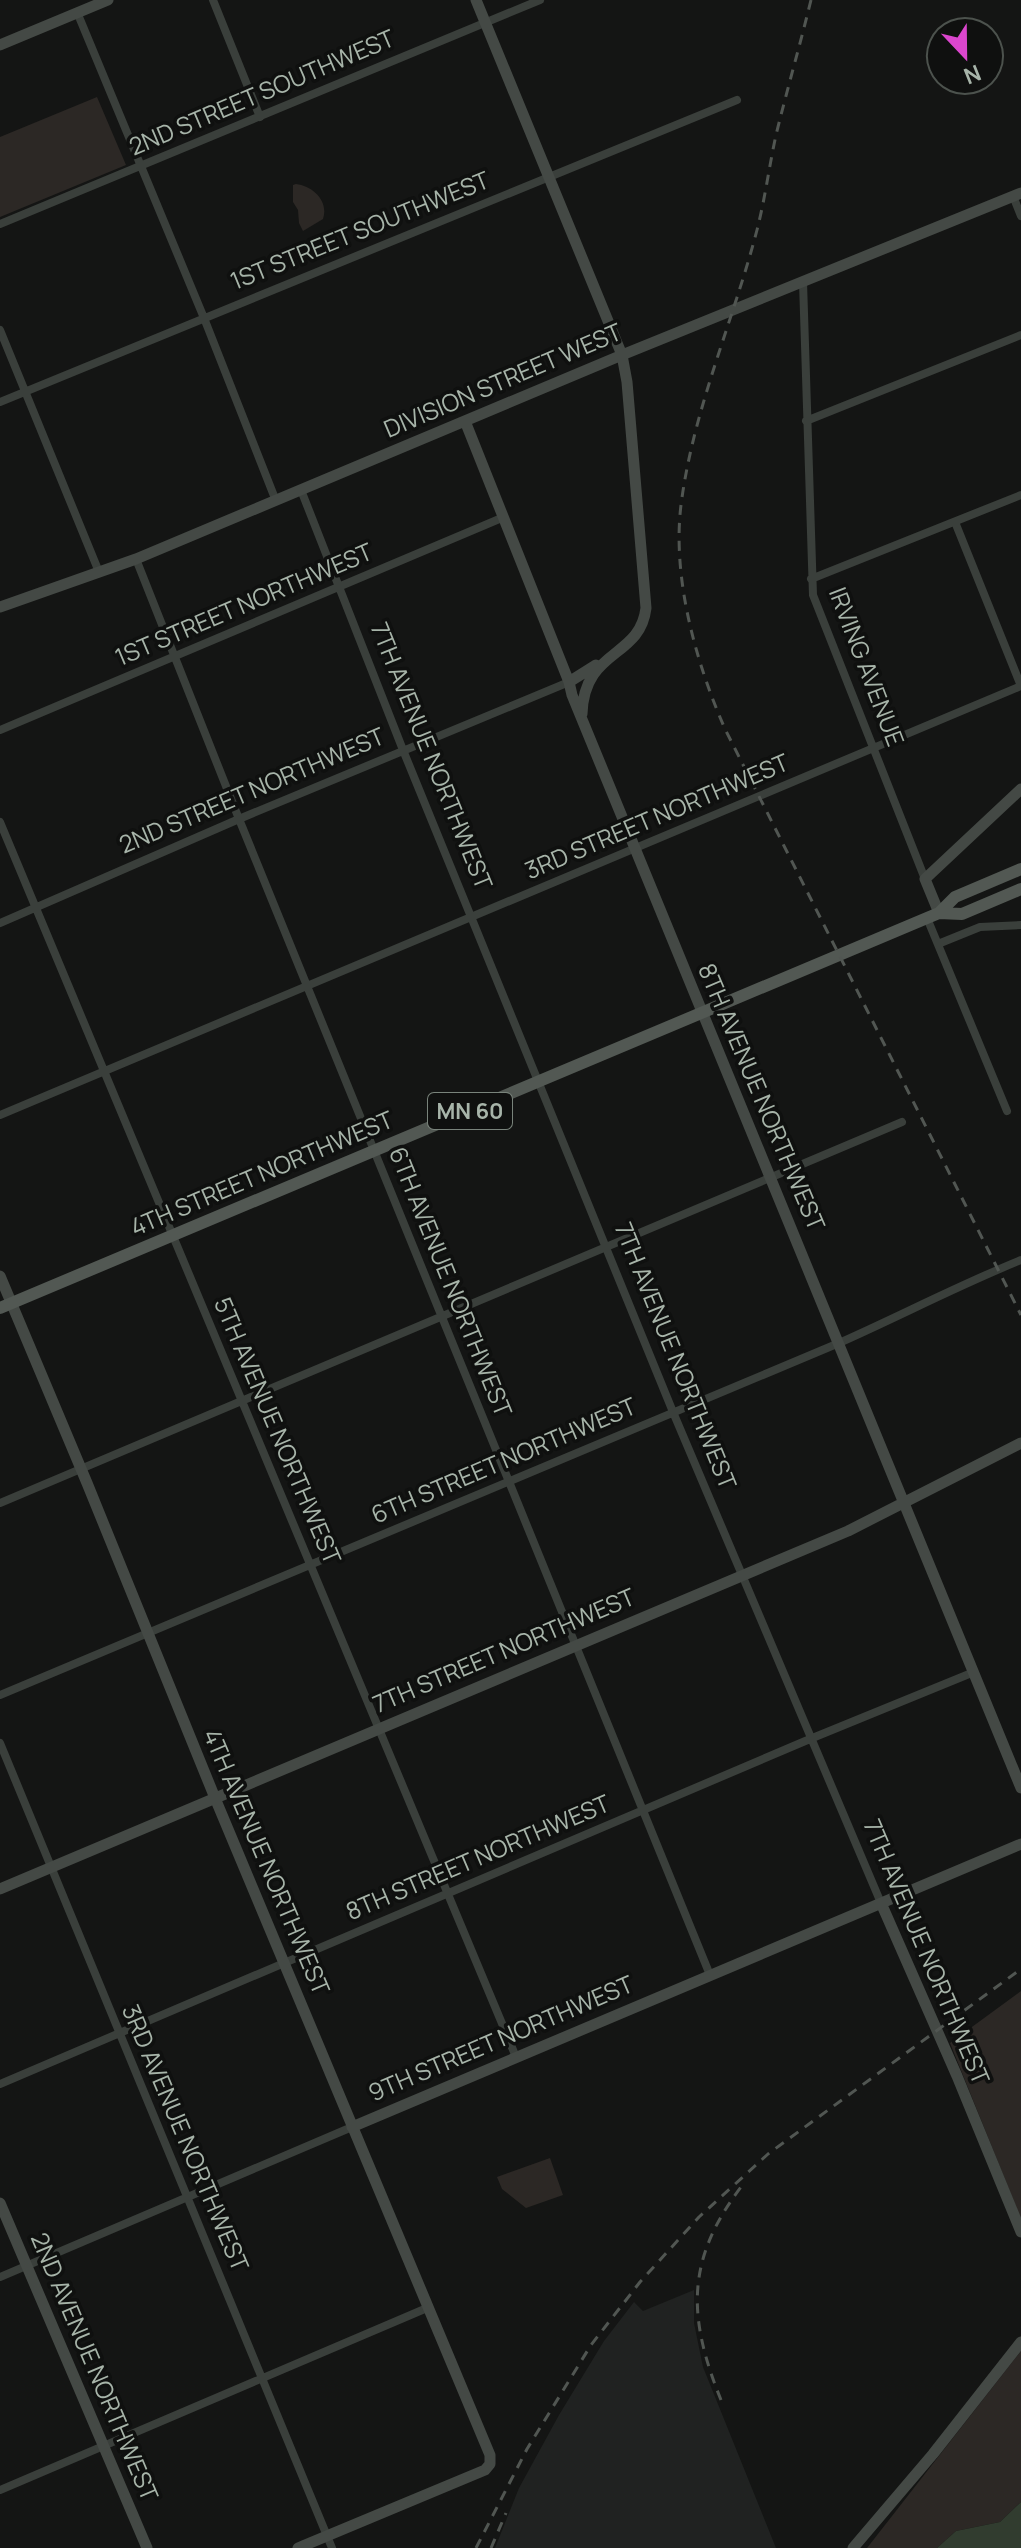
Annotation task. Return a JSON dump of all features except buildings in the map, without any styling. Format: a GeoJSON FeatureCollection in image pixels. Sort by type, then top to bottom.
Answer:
{"type":"FeatureCollection","features":[{"type":"Feature","properties":{"kind":"main road","name":"MN 60"},"geometry":{"type":"LineString","coordinates":[[933,916],[955,897],[1021,869]]}},
{"type":"Feature","properties":{"kind":"main road","name":"MN 60"},"geometry":{"type":"LineString","coordinates":[[933,916],[962,914],[1021,889]]}},
{"type":"Feature","properties":{"kind":"main road","name":"4TH STREET NORTHWEST"},"geometry":{"type":"LineString","coordinates":[[6,1306],[933,916]]}},
{"type":"Feature","properties":{"kind":"street"},"geometry":{"type":"LineString","coordinates":[[0,45],[108,0]]}},
{"type":"Feature","properties":{"kind":"street"},"geometry":{"type":"LineString","coordinates":[[213,0],[260,117]]}},
{"type":"Feature","properties":{"kind":"street"},"geometry":{"type":"LineString","coordinates":[[476,0],[622,355],[646,608],[640,630],[596,668],[587,683],[582,700],[582,719]]}},
{"type":"Feature","properties":{"kind":"street","name":"2ND STREET SOUTHWEST"},"geometry":{"type":"LineString","coordinates":[[0,224],[540,0]]}},
{"type":"Feature","properties":{"kind":"street"},"geometry":{"type":"LineString","coordinates":[[77,12],[276,501]]}},
{"type":"Feature","properties":{"kind":"street","name":"1ST STREET SOUTHWEST"},"geometry":{"type":"LineString","coordinates":[[0,402],[737,100]]}},
{"type":"Feature","properties":{"kind":"street"},"geometry":{"type":"LineString","coordinates":[[1017,194],[1021,216]]}},
{"type":"Feature","properties":{"kind":"street","name":"DIVISION STREET WEST"},"geometry":{"type":"LineString","coordinates":[[0,607],[136,559],[622,355],[1017,194]]}},
{"type":"Feature","properties":{"kind":"street","name":"IRVING AVENUE"},"geometry":{"type":"LineString","coordinates":[[803,282],[811,579],[817,611],[925,879],[938,944],[1007,1111]]}},
{"type":"Feature","properties":{"kind":"street"},"geometry":{"type":"LineString","coordinates":[[0,330],[99,572]]}},
{"type":"Feature","properties":{"kind":"street"},"geometry":{"type":"LineString","coordinates":[[806,421],[1021,335]]}},
{"type":"Feature","properties":{"kind":"street","name":"8TH AVENUE NORTHWEST"},"geometry":{"type":"LineString","coordinates":[[465,421],[634,848],[1021,1788]]}},
{"type":"Feature","properties":{"kind":"street","name":"7TH AVENUE NORTHWEST"},"geometry":{"type":"LineString","coordinates":[[301,490],[403,750],[673,1412],[1021,2232]]}},
{"type":"Feature","properties":{"kind":"street"},"geometry":{"type":"LineString","coordinates":[[811,579],[1021,495]]}},
{"type":"Feature","properties":{"kind":"street","name":"1ST STREET NORTHWEST"},"geometry":{"type":"LineString","coordinates":[[0,730],[504,517]]}},
{"type":"Feature","properties":{"kind":"street"},"geometry":{"type":"LineString","coordinates":[[955,522],[1021,686]]}},
{"type":"Feature","properties":{"kind":"street","name":"6TH AVENUE NORTHWEST"},"geometry":{"type":"LineString","coordinates":[[136,559],[710,1975]]}},
{"type":"Feature","properties":{"kind":"street","name":"2ND STREET NORTHWEST"},"geometry":{"type":"LineString","coordinates":[[0,923],[239,819],[569,682],[607,659]]}},
{"type":"Feature","properties":{"kind":"street","name":"3RD STREET NORTHWEST"},"geometry":{"type":"LineString","coordinates":[[0,1115],[1021,686]]}},
{"type":"Feature","properties":{"kind":"street"},"geometry":{"type":"LineString","coordinates":[[925,879],[1021,789]]}},
{"type":"Feature","properties":{"kind":"street","name":"5TH AVENUE NORTHWEST"},"geometry":{"type":"LineString","coordinates":[[0,822],[516,2057]]}},
{"type":"Feature","properties":{"kind":"street"},"geometry":{"type":"LineString","coordinates":[[938,944],[980,927],[1021,925]]}},
{"type":"Feature","properties":{"kind":"street"},"geometry":{"type":"LineString","coordinates":[[0,1503],[902,1122]]}},
{"type":"Feature","properties":{"kind":"street","name":"6TH STREET NORTHWEST"},"geometry":{"type":"LineString","coordinates":[[0,1695],[839,1343],[1021,1260]]}},
{"type":"Feature","properties":{"kind":"street","name":"4TH AVENUE NORTHWEST"},"geometry":{"type":"LineString","coordinates":[[0,1276],[6,1306],[82,1469],[215,1798],[490,2455],[490,2464],[485,2470],[327,2535]]}},
{"type":"Feature","properties":{"kind":"street","name":"7TH STREET NORTHWEST"},"geometry":{"type":"LineString","coordinates":[[0,1889],[905,1504],[1021,1443]]}},
{"type":"Feature","properties":{"kind":"street","name":"8TH STREET NORTHWEST"},"geometry":{"type":"LineString","coordinates":[[0,2084],[974,1672]]}},
{"type":"Feature","properties":{"kind":"street","name":"3RD AVENUE NORTHWEST"},"geometry":{"type":"LineString","coordinates":[[0,1743],[332,2548]]}},
{"type":"Feature","properties":{"kind":"street","name":"9TH STREET NORTHWEST"},"geometry":{"type":"LineString","coordinates":[[0,2277],[1021,1844]]}},
{"type":"Feature","properties":{"kind":"street","name":"2ND AVENUE NORTHWEST"},"geometry":{"type":"LineString","coordinates":[[0,2203],[147,2548]]}},
{"type":"Feature","properties":{"kind":"street"},"geometry":{"type":"LineString","coordinates":[[0,2490],[427,2308]]}},
{"type":"Feature","properties":{"kind":"street"},"geometry":{"type":"LineString","coordinates":[[853,2548],[933,2454],[1021,2342]]}},
{"type":"Feature","properties":{"kind":"street"},"geometry":{"type":"LineString","coordinates":[[298,2548],[327,2535]]}},
{"type":"Feature","properties":{"kind":"shaded area"},"geometry":{"type":"Polygon","coordinates":[[[97,97],[126,165],[0,217],[0,137],[97,97]]]}},
{"type":"Feature","properties":{"kind":"shaded area"},"geometry":{"type":"Polygon","coordinates":[[[293,185],[314,191],[324,206],[323,219],[303,231],[293,202],[293,185]]]}},
{"type":"Feature","properties":{"kind":"shaded area"},"geometry":{"type":"Polygon","coordinates":[[[1021,1991],[1021,2219],[950,2043],[1021,1991]]]}},
{"type":"Feature","properties":{"kind":"shaded area"},"geometry":{"type":"Polygon","coordinates":[[[550,2158],[563,2195],[526,2208],[502,2189],[497,2177],[550,2158]]]}},
{"type":"Feature","properties":{"kind":"shaded area"},"geometry":{"type":"Polygon","coordinates":[[[694,2290],[694,2323],[703,2367],[776,2548],[495,2548],[519,2488],[559,2415],[604,2341],[634,2302],[643,2311],[694,2290]]]}},
{"type":"Feature","properties":{"kind":"shaded area"},"geometry":{"type":"Polygon","coordinates":[[[1021,2351],[1021,2502],[1000,2522],[956,2531],[937,2548],[867,2548],[1021,2351]]]}},
{"type":"Feature","properties":{"kind":"shaded area"},"geometry":{"type":"Polygon","coordinates":[[[1021,2502],[1021,2548],[937,2548],[956,2531],[1000,2522],[1021,2502]]]}},
{"type":"Feature","properties":{"kind":"railway"},"geometry":{"type":"LineString","coordinates":[[811,0],[776,135],[757,230],[704,400],[687,470],[679,533],[683,591],[696,648],[725,729],[1021,1315]]}},
{"type":"Feature","properties":{"kind":"railway"},"geometry":{"type":"LineString","coordinates":[[476,2548],[527,2449],[591,2345],[640,2282],[699,2217],[768,2154],[1021,1969]]}},
{"type":"Feature","properties":{"kind":"railway"},"geometry":{"type":"LineString","coordinates":[[721,2400],[702,2343],[698,2290],[701,2265],[710,2240],[741,2187]]}},
{"type":"Feature","properties":{"kind":"railway"},"geometry":{"type":"LineString","coordinates":[[491,2548],[506,2513]]}}]}
